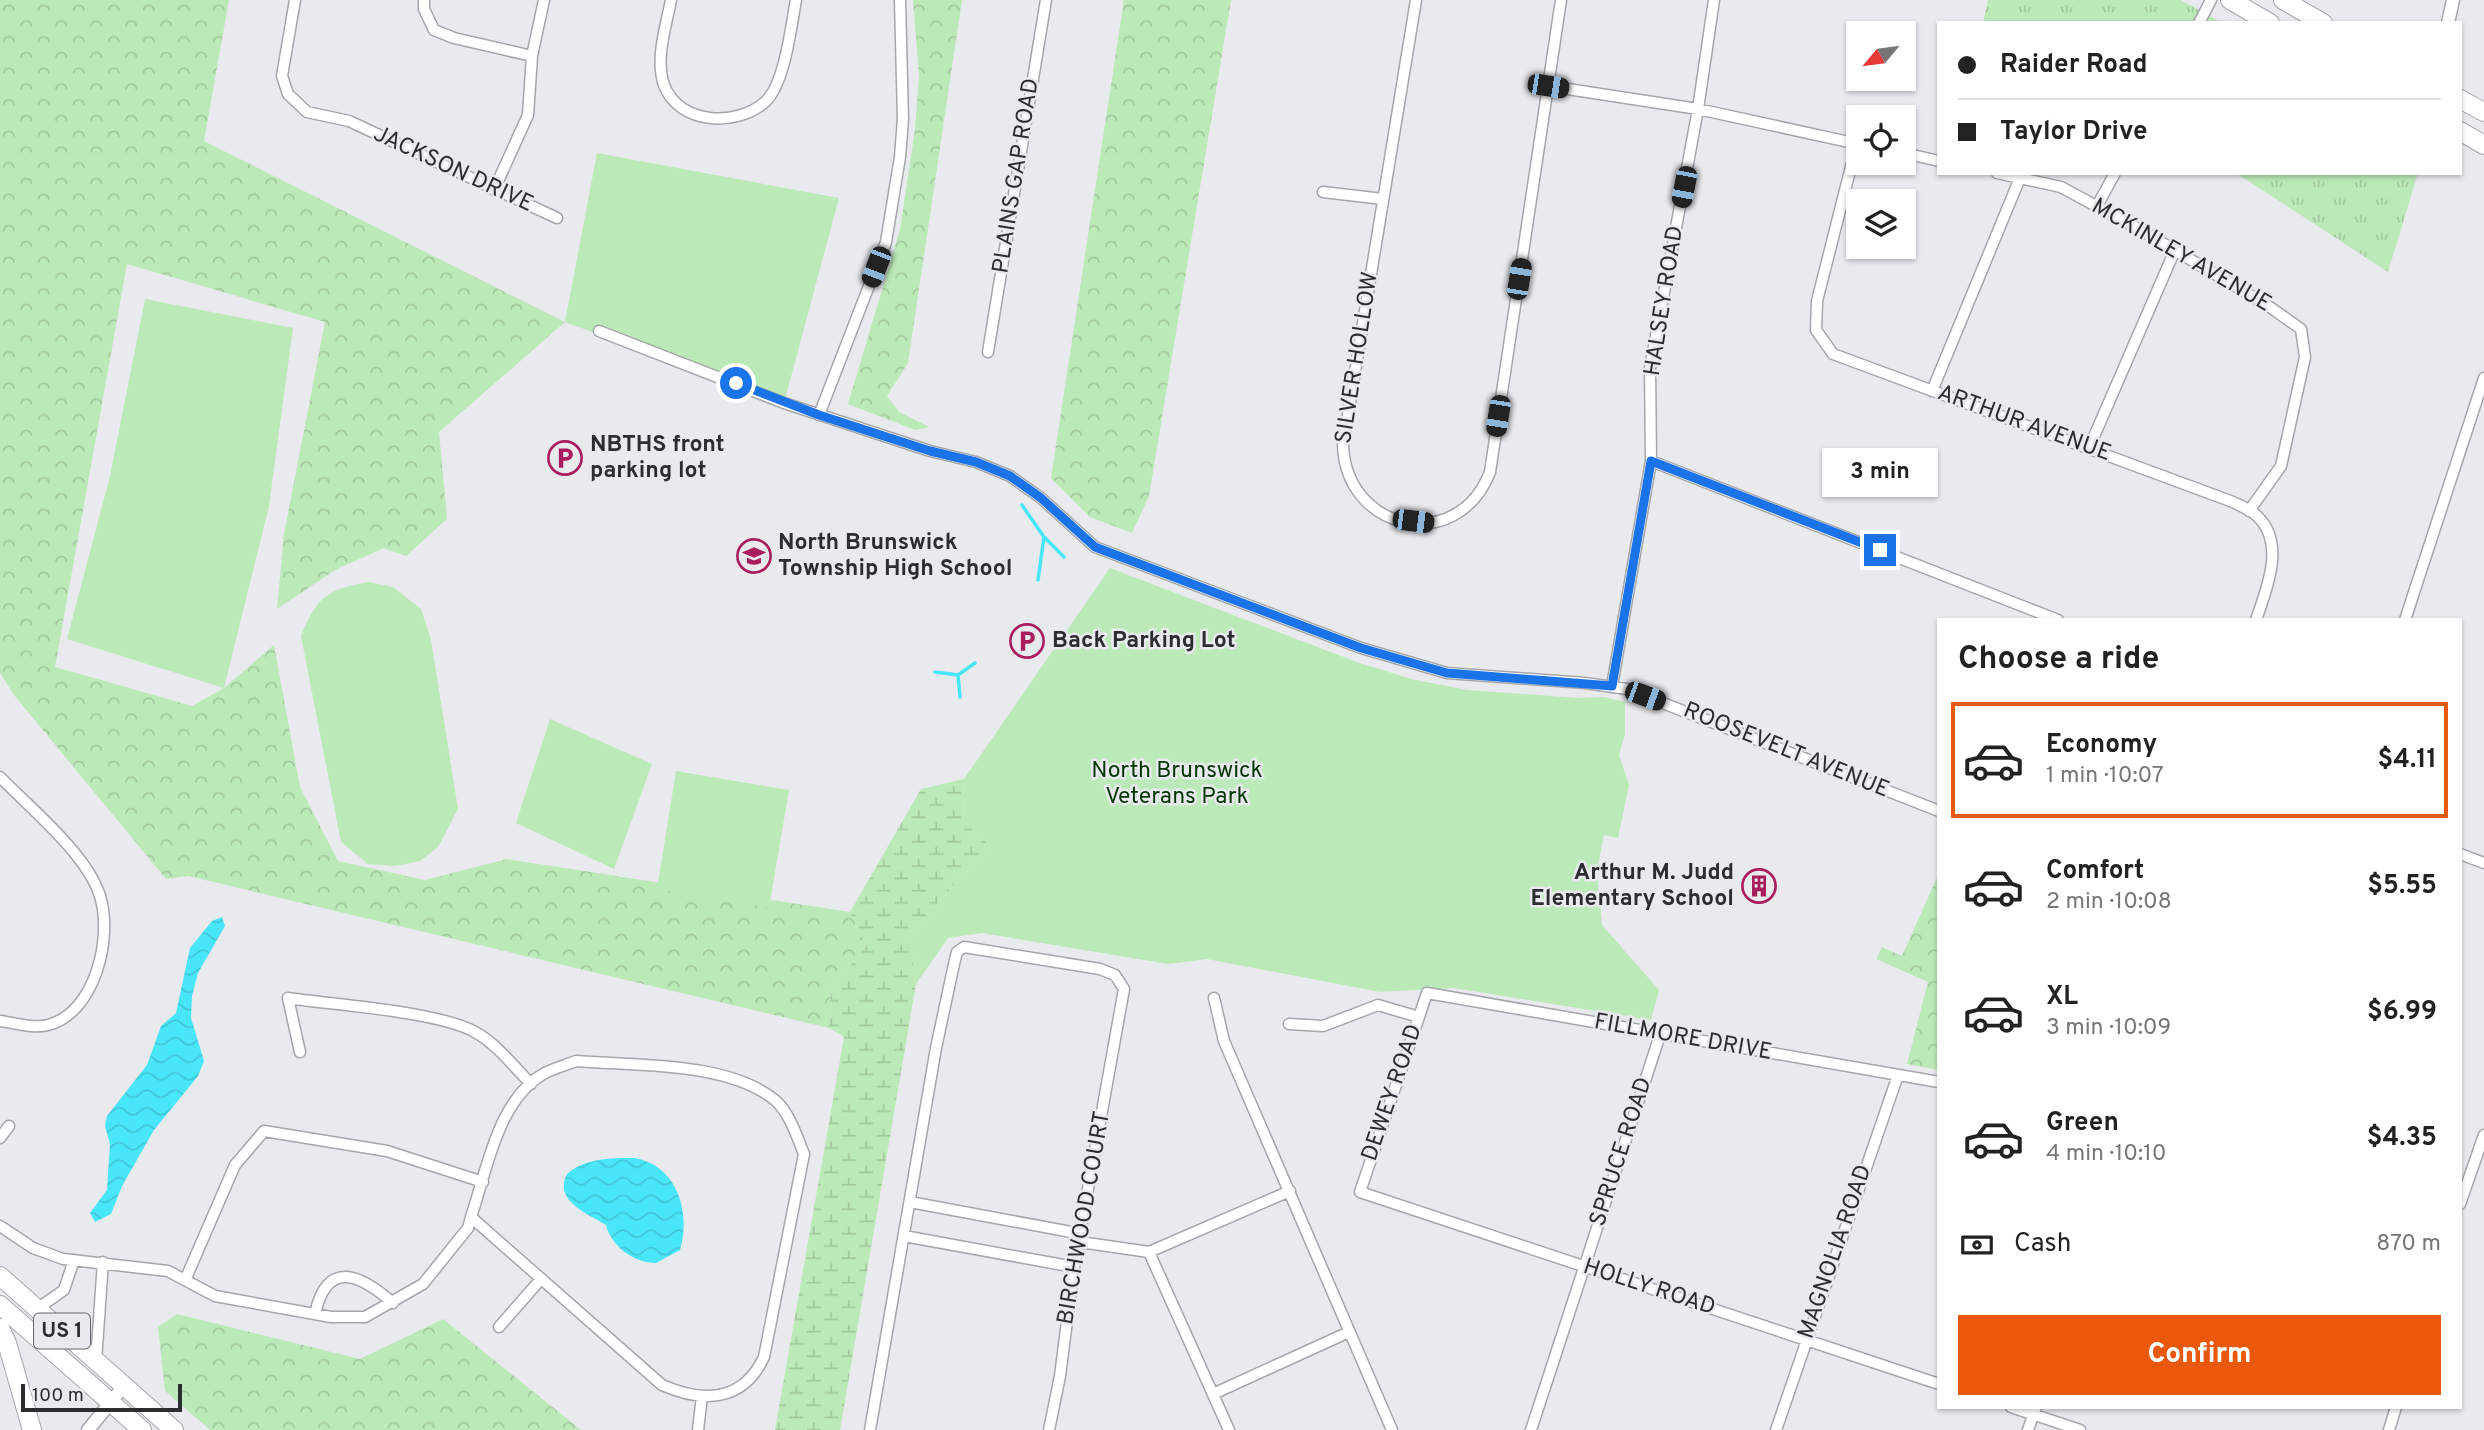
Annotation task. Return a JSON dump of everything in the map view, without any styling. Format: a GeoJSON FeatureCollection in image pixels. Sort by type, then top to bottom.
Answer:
{"type":"FeatureCollection","features":[{"type":"Feature","properties":{"kind":"highway"},"geometry":{"type":"LineString","coordinates":[[2230,0],[2267,21]]}},
{"type":"Feature","properties":{"kind":"highway"},"geometry":{"type":"LineString","coordinates":[[2283,0],[2320,21]]}},
{"type":"Feature","properties":{"kind":"highway"},"geometry":{"type":"LineString","coordinates":[[2462,100],[2484,112]]}},
{"type":"Feature","properties":{"kind":"highway"},"geometry":{"type":"LineString","coordinates":[[2462,132],[2484,145]]}},
{"type":"Feature","properties":{"kind":"highway","name":"US 1"},"geometry":{"type":"LineString","coordinates":[[0,1276],[174,1430]]}},
{"type":"Feature","properties":{"kind":"highway","name":"US 1"},"geometry":{"type":"LineString","coordinates":[[0,1305],[142,1430]]}},
{"type":"Feature","properties":{"kind":"highway"},"geometry":{"type":"LineString","coordinates":[[0,1328],[7,1343],[32,1430]]}},
{"type":"Feature","properties":{"kind":"street","name":"JACKSON DRIVE"},"geometry":{"type":"LineString","coordinates":[[295,0],[282,76],[288,94],[307,112],[349,121],[557,218]]}},
{"type":"Feature","properties":{"kind":"street"},"geometry":{"type":"LineString","coordinates":[[424,0],[424,9],[435,30],[454,38],[532,56]]}},
{"type":"Feature","properties":{"kind":"street"},"geometry":{"type":"LineString","coordinates":[[495,190],[528,115],[532,56],[544,0]]}},
{"type":"Feature","properties":{"kind":"street"},"geometry":{"type":"LineString","coordinates":[[671,0],[662,48],[664,85],[676,104],[705,118],[728,120],[766,102],[784,67],[796,0]]}},
{"type":"Feature","properties":{"kind":"street"},"geometry":{"type":"LineString","coordinates":[[819,415],[886,242],[900,157],[903,120],[900,0]]}},
{"type":"Feature","properties":{"kind":"street","name":"PLAINS GAP ROAD"},"geometry":{"type":"LineString","coordinates":[[988,352],[1046,0]]}},
{"type":"Feature","properties":{"kind":"street","name":"SILVER HOLLOW"},"geometry":{"type":"LineString","coordinates":[[1416,0],[1343,445],[1344,466],[1367,506],[1394,519],[1432,523],[1459,514],[1482,493],[1490,472],[1560,0]]}},
{"type":"Feature","properties":{"kind":"street","name":"HALSEY ROAD"},"geometry":{"type":"LineString","coordinates":[[1612,686],[1651,461],[1650,368],[1698,109],[1714,0]]}},
{"type":"Feature","properties":{"kind":"street"},"geometry":{"type":"LineString","coordinates":[[2200,21],[2211,0]]}},
{"type":"Feature","properties":{"kind":"street"},"geometry":{"type":"LineString","coordinates":[[2448,21],[2453,0]]}},
{"type":"Feature","properties":{"kind":"street"},"geometry":{"type":"LineString","coordinates":[[1548,86],[1698,109],[1846,140]]}},
{"type":"Feature","properties":{"kind":"street"},"geometry":{"type":"LineString","coordinates":[[1916,156],[1937,161]]}},
{"type":"Feature","properties":{"kind":"street","name":"ARTHUR AVENUE"},"geometry":{"type":"LineString","coordinates":[[1849,175],[1816,301],[1816,330],[1833,354],[2233,502],[2249,511]]}},
{"type":"Feature","properties":{"kind":"street","name":"MCKINLEY AVENUE"},"geometry":{"type":"LineString","coordinates":[[2006,175],[2061,187],[2175,250],[2301,329],[2305,357],[2281,466],[2249,511]]}},
{"type":"Feature","properties":{"kind":"street"},"geometry":{"type":"LineString","coordinates":[[2097,206],[2114,175]]}},
{"type":"Feature","properties":{"kind":"street"},"geometry":{"type":"LineString","coordinates":[[1933,391],[2020,178]]}},
{"type":"Feature","properties":{"kind":"street"},"geometry":{"type":"LineString","coordinates":[[1323,192],[1383,198]]}},
{"type":"Feature","properties":{"kind":"street"},"geometry":{"type":"LineString","coordinates":[[2089,448],[2175,250]]}},
{"type":"Feature","properties":{"kind":"street","name":"ROOSEVELT AVENUE"},"geometry":{"type":"LineString","coordinates":[[599,331],[819,415],[930,451],[976,462],[1010,476],[1041,498],[1095,547],[1413,665],[1447,673],[1508,680],[1612,686],[1682,709],[1937,810]]}},
{"type":"Feature","properties":{"kind":"street"},"geometry":{"type":"LineString","coordinates":[[2406,618],[2484,378]]}},
{"type":"Feature","properties":{"kind":"street"},"geometry":{"type":"LineString","coordinates":[[1651,461],[2053,618]]}},
{"type":"Feature","properties":{"kind":"street"},"geometry":{"type":"LineString","coordinates":[[2249,511],[2265,526],[2272,544],[2268,586],[2257,618]]}},
{"type":"Feature","properties":{"kind":"street"},"geometry":{"type":"LineString","coordinates":[[0,776],[75,856],[100,896],[104,921],[102,947],[90,988],[76,1008],[63,1020],[46,1026],[0,1021]]}},
{"type":"Feature","properties":{"kind":"street"},"geometry":{"type":"LineString","coordinates":[[2462,855],[2484,863]]}},
{"type":"Feature","properties":{"kind":"street","name":"BIRCHWOOD COURT"},"geometry":{"type":"LineString","coordinates":[[910,1202],[936,1048],[957,953],[964,947],[984,948],[1100,969],[1115,975],[1122,984],[1123,1007],[1074,1267],[1060,1376],[1049,1430]]}},
{"type":"Feature","properties":{"kind":"street","name":"DEWEY ROAD"},"geometry":{"type":"LineString","coordinates":[[1360,1192],[1427,993]]}},
{"type":"Feature","properties":{"kind":"street","name":"FILLMORE DRIVE"},"geometry":{"type":"LineString","coordinates":[[1427,993],[1937,1082]]}},
{"type":"Feature","properties":{"kind":"street"},"geometry":{"type":"LineString","coordinates":[[300,1052],[288,998],[432,1018],[465,1027],[491,1044],[531,1084]]}},
{"type":"Feature","properties":{"kind":"street"},"geometry":{"type":"LineString","coordinates":[[1214,998],[1224,1041],[1391,1430]]}},
{"type":"Feature","properties":{"kind":"street"},"geometry":{"type":"LineString","coordinates":[[1289,1024],[1324,1027],[1378,1005],[1419,1017]]}},
{"type":"Feature","properties":{"kind":"street","name":"SPRUCE ROAD"},"geometry":{"type":"LineString","coordinates":[[1531,1430],[1660,1035]]}},
{"type":"Feature","properties":{"kind":"street"},"geometry":{"type":"LineString","coordinates":[[0,1226],[41,1252],[75,1260],[167,1271],[186,1278],[215,1296],[315,1314],[365,1317],[424,1284],[468,1228],[471,1217],[506,1112],[543,1074],[576,1061],[698,1071],[750,1084],[778,1103],[793,1127],[804,1154],[764,1357],[755,1375],[740,1388],[702,1396],[684,1394],[653,1378],[471,1217]]}},
{"type":"Feature","properties":{"kind":"street","name":"MAGNOLIA ROAD"},"geometry":{"type":"LineString","coordinates":[[1776,1430],[1898,1075]]}},
{"type":"Feature","properties":{"kind":"street"},"geometry":{"type":"LineString","coordinates":[[0,1138],[9,1126]]}},
{"type":"Feature","properties":{"kind":"street"},"geometry":{"type":"LineString","coordinates":[[186,1278],[235,1165],[264,1131],[387,1152],[483,1182]]}},
{"type":"Feature","properties":{"kind":"street"},"geometry":{"type":"LineString","coordinates":[[2462,1198],[2484,1135]]}},
{"type":"Feature","properties":{"kind":"street"},"geometry":{"type":"LineString","coordinates":[[870,1430],[910,1202],[1149,1252],[1290,1191]]}},
{"type":"Feature","properties":{"kind":"street","name":"HOLLY ROAD"},"geometry":{"type":"LineString","coordinates":[[1360,1192],[1937,1383]]}},
{"type":"Feature","properties":{"kind":"street"},"geometry":{"type":"LineString","coordinates":[[904,1236],[1074,1267]]}},
{"type":"Feature","properties":{"kind":"street"},"geometry":{"type":"LineString","coordinates":[[1149,1252],[1229,1430]]}},
{"type":"Feature","properties":{"kind":"street"},"geometry":{"type":"LineString","coordinates":[[37,1309],[64,1290],[75,1260]]}},
{"type":"Feature","properties":{"kind":"street"},"geometry":{"type":"LineString","coordinates":[[96,1361],[103,1262]]}},
{"type":"Feature","properties":{"kind":"street"},"geometry":{"type":"LineString","coordinates":[[315,1314],[320,1294],[334,1279],[349,1275],[370,1283],[393,1303]]}},
{"type":"Feature","properties":{"kind":"street"},"geometry":{"type":"LineString","coordinates":[[499,1327],[541,1279]]}},
{"type":"Feature","properties":{"kind":"street"},"geometry":{"type":"LineString","coordinates":[[1213,1394],[1349,1332]]}},
{"type":"Feature","properties":{"kind":"street"},"geometry":{"type":"LineString","coordinates":[[88,1430],[124,1387]]}},
{"type":"Feature","properties":{"kind":"street"},"geometry":{"type":"LineString","coordinates":[[698,1430],[702,1396]]}},
{"type":"Feature","properties":{"kind":"street"},"geometry":{"type":"LineString","coordinates":[[2389,1430],[2395,1409]]}},
{"type":"Feature","properties":{"kind":"street"},"geometry":{"type":"LineString","coordinates":[[2028,1430],[2034,1411],[2081,1430]]}},
{"type":"Feature","properties":{"kind":"green space"},"geometry":{"type":"Polygon","coordinates":[[[0,0],[229,0],[204,141],[565,322],[439,432],[447,519],[406,556],[384,548],[335,570],[277,609],[284,534],[325,322],[127,264],[55,667],[192,706],[224,688],[274,645],[300,787],[338,861],[425,880],[507,859],[850,912],[866,947],[831,988],[829,1028],[188,876],[166,879],[14,695],[0,673],[0,0]]]}},
{"type":"Feature","properties":{"kind":"green space"},"geometry":{"type":"Polygon","coordinates":[[[913,0],[962,0],[908,363],[887,396],[899,412],[929,427],[915,430],[848,404],[900,230],[915,129],[919,76],[913,0]]]}},
{"type":"Feature","properties":{"kind":"green space"},"geometry":{"type":"Polygon","coordinates":[[[1124,0],[1231,0],[1149,496],[1132,533],[1090,517],[1051,478],[1124,0]]]}},
{"type":"Feature","properties":{"kind":"green space"},"geometry":{"type":"Polygon","coordinates":[[[1988,0],[2181,0],[2218,21],[1983,21],[1988,0]]]}},
{"type":"Feature","properties":{"kind":"green space"},"geometry":{"type":"Polygon","coordinates":[[[597,153],[839,198],[784,403],[565,322],[597,153]]]}},
{"type":"Feature","properties":{"kind":"green space"},"geometry":{"type":"Polygon","coordinates":[[[2239,175],[2417,175],[2388,272],[2239,175]]]}},
{"type":"Feature","properties":{"kind":"green space"},"geometry":{"type":"Polygon","coordinates":[[[145,299],[293,328],[269,506],[224,688],[67,639],[110,476],[145,299]]]}},
{"type":"Feature","properties":{"kind":"green space","name":"North Brunswick Veterans Park"},"geometry":{"type":"Polygon","coordinates":[[[1110,568],[1357,662],[1411,679],[1467,690],[1579,698],[1604,697],[1625,702],[1625,734],[1619,755],[1629,785],[1618,838],[1604,835],[1597,871],[1602,925],[1659,990],[1651,1020],[1454,988],[1380,992],[1207,959],[1168,964],[982,933],[948,938],[916,984],[909,934],[990,846],[963,821],[964,779],[1110,568]]]}},
{"type":"Feature","properties":{"kind":"green space"},"geometry":{"type":"Polygon","coordinates":[[[369,582],[393,587],[421,609],[431,640],[458,809],[438,847],[420,861],[395,866],[368,864],[341,842],[301,636],[312,612],[325,597],[343,588],[369,582]]]}},
{"type":"Feature","properties":{"kind":"green space"},"geometry":{"type":"Polygon","coordinates":[[[550,719],[652,764],[614,869],[516,823],[550,719]]]}},
{"type":"Feature","properties":{"kind":"green space"},"geometry":{"type":"Polygon","coordinates":[[[676,771],[789,790],[769,908],[657,889],[676,771]]]}},
{"type":"Feature","properties":{"kind":"green space"},"geometry":{"type":"Polygon","coordinates":[[[964,779],[963,821],[990,846],[909,934],[916,984],[840,1430],[775,1430],[844,1037],[829,1028],[831,988],[866,947],[850,912],[921,789],[964,779]]]}},
{"type":"Feature","properties":{"kind":"green space"},"geometry":{"type":"Polygon","coordinates":[[[1937,877],[1937,1070],[1907,1064],[1928,982],[1876,959],[1882,947],[1902,956],[1937,877]]]}},
{"type":"Feature","properties":{"kind":"green space"},"geometry":{"type":"Polygon","coordinates":[[[177,1314],[360,1359],[443,1319],[581,1430],[210,1430],[165,1391],[158,1327],[177,1314]]]}},
{"type":"Feature","properties":{"kind":"water"},"geometry":{"type":"Polygon","coordinates":[[[222,917],[225,926],[198,973],[192,996],[191,1018],[204,1061],[198,1076],[154,1130],[122,1186],[111,1214],[95,1222],[90,1213],[107,1190],[110,1144],[105,1126],[107,1116],[147,1065],[161,1026],[176,1013],[190,948],[212,921],[222,917]]]}},
{"type":"Feature","properties":{"kind":"water"},"geometry":{"type":"Polygon","coordinates":[[[635,1158],[662,1171],[678,1193],[682,1207],[684,1221],[680,1250],[656,1263],[640,1260],[625,1252],[613,1240],[606,1225],[575,1206],[565,1192],[567,1174],[582,1165],[608,1159],[635,1158]]]}},
{"type":"Feature","properties":{"kind":"waterway"},"geometry":{"type":"LineString","coordinates":[[1022,505],[1044,537],[1038,580]]}},
{"type":"Feature","properties":{"kind":"waterway"},"geometry":{"type":"LineString","coordinates":[[1044,537],[1064,557]]}},
{"type":"Feature","properties":{"kind":"waterway"},"geometry":{"type":"LineString","coordinates":[[935,672],[958,675],[975,663]]}},
{"type":"Feature","properties":{"kind":"waterway"},"geometry":{"type":"LineString","coordinates":[[958,675],[960,697]]}},
{"type":"Feature","properties":{"kind":"place","name":"NBTHS front parking lot"},"geometry":{"type":"Point","coordinates":[565,458]}},
{"type":"Feature","properties":{"kind":"place","name":"North Brunswick Township High School"},"geometry":{"type":"Point","coordinates":[754,556]}},
{"type":"Feature","properties":{"kind":"place","name":"Back Parking Lot"},"geometry":{"type":"Point","coordinates":[1027,641]}},
{"type":"Feature","properties":{"kind":"place","name":"Arthur M. Judd Elementary School"},"geometry":{"type":"Point","coordinates":[1759,886]}},
{"type":"Feature","properties":{"kind":"route"},"geometry":{"type":"LineString","coordinates":[[736,383],[819,415],[930,451],[976,462],[1010,476],[1041,498],[1095,547],[1115,556],[1361,648],[1413,665],[1478,678],[1612,686],[1651,461],[1880,550]]}}]}
